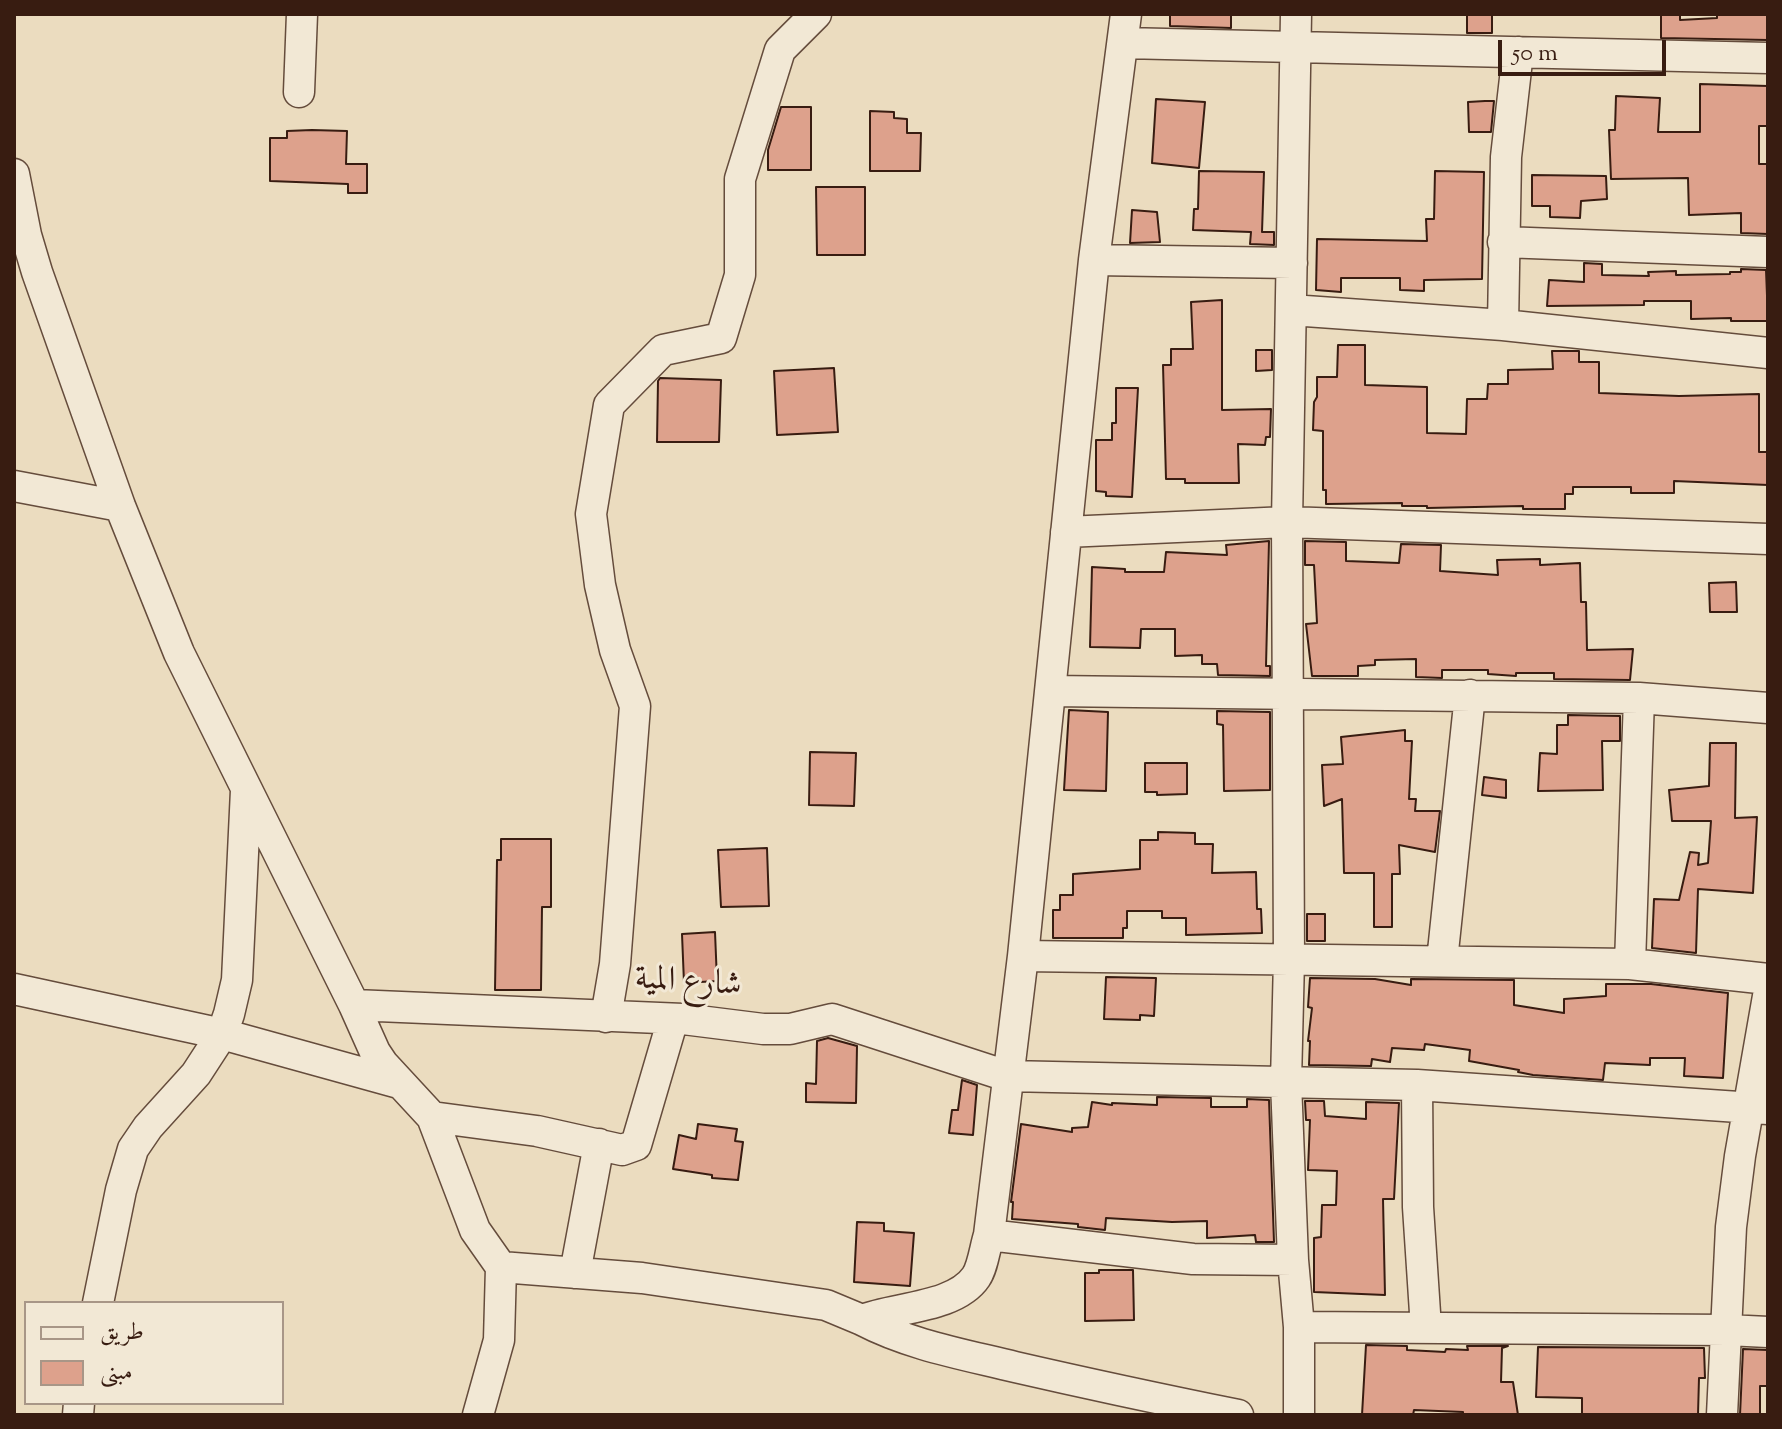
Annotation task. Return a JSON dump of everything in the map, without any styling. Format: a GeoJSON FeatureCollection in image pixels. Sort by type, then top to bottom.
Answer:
{"type":"FeatureCollection","features":[{"type":"Feature","properties":{"kind":"street"},"geometry":{"type":"LineString","coordinates":[[299,92],[302,14]]}},
{"type":"Feature","properties":{"kind":"street"},"geometry":{"type":"LineString","coordinates":[[606,1017],[615,964],[635,706],[615,650],[600,585],[591,514],[609,405],[663,350],[721,338],[740,275],[740,179],[780,50],[816,14]]}},
{"type":"Feature","properties":{"kind":"street"},"geometry":{"type":"LineString","coordinates":[[1296,14],[1287,522],[1289,959],[1286,1082],[1293,1260],[1299,1327],[1299,1415]]}},
{"type":"Feature","properties":{"kind":"street"},"geometry":{"type":"LineString","coordinates":[[862,1320],[952,1297],[977,1277],[989,1235],[1023,956],[1094,260],[1125,28],[1294,46],[1404,52],[1768,58]]}},
{"type":"Feature","properties":{"kind":"street"},"geometry":{"type":"LineString","coordinates":[[1503,325],[1506,157],[1518,52]]}},
{"type":"Feature","properties":{"kind":"street"},"geometry":{"type":"LineString","coordinates":[[14,174],[37,272],[120,506],[179,653],[375,1052],[432,1117],[475,1230],[501,1267],[499,1340],[478,1415]]}},
{"type":"Feature","properties":{"kind":"street"},"geometry":{"type":"LineString","coordinates":[[1503,242],[1768,252]]}},
{"type":"Feature","properties":{"kind":"street"},"geometry":{"type":"LineString","coordinates":[[1094,260],[1292,263]]}},
{"type":"Feature","properties":{"kind":"street"},"geometry":{"type":"LineString","coordinates":[[1291,310],[1503,325],[1768,353]]}},
{"type":"Feature","properties":{"kind":"street"},"geometry":{"type":"LineString","coordinates":[[14,486],[120,506]]}},
{"type":"Feature","properties":{"kind":"street"},"geometry":{"type":"LineString","coordinates":[[1066,532],[1287,522],[1768,539]]}},
{"type":"Feature","properties":{"kind":"street"},"geometry":{"type":"LineString","coordinates":[[1051,691],[1639,698],[1768,708]]}},
{"type":"Feature","properties":{"kind":"street"},"geometry":{"type":"LineString","coordinates":[[1442,961],[1470,695]]}},
{"type":"Feature","properties":{"kind":"street"},"geometry":{"type":"LineString","coordinates":[[1630,964],[1639,698]]}},
{"type":"Feature","properties":{"kind":"street"},"geometry":{"type":"LineString","coordinates":[[98,1301],[121,1190],[133,1149],[148,1127],[196,1074],[222,1034],[229,1014],[237,980],[246,788]]}},
{"type":"Feature","properties":{"kind":"street"},"geometry":{"type":"LineString","coordinates":[[1023,956],[1630,964],[1768,979]]}},
{"type":"Feature","properties":{"kind":"street"},"geometry":{"type":"LineString","coordinates":[[14,989],[222,1034],[399,1083]]}},
{"type":"Feature","properties":{"kind":"street"},"geometry":{"type":"LineString","coordinates":[[1722,1415],[1731,1227],[1758,1109],[1768,996]]}},
{"type":"Feature","properties":{"kind":"street","name":"شارع المية"},"geometry":{"type":"LineString","coordinates":[[354,1005],[673,1019],[763,1029],[790,1029],[832,1019],[1007,1076],[1417,1085],[1758,1109]]}},
{"type":"Feature","properties":{"kind":"street"},"geometry":{"type":"LineString","coordinates":[[432,1117],[516,1127],[622,1150],[636,1145],[673,1019]]}},
{"type":"Feature","properties":{"kind":"street"},"geometry":{"type":"LineString","coordinates":[[1417,1085],[1418,1207],[1426,1328]]}},
{"type":"Feature","properties":{"kind":"street"},"geometry":{"type":"LineString","coordinates":[[575,1273],[599,1144]]}},
{"type":"Feature","properties":{"kind":"street"},"geometry":{"type":"LineString","coordinates":[[989,1235],[1193,1259],[1293,1260]]}},
{"type":"Feature","properties":{"kind":"street"},"geometry":{"type":"LineString","coordinates":[[501,1267],[642,1278],[826,1305],[891,1335],[930,1347],[1238,1415]]}},
{"type":"Feature","properties":{"kind":"street"},"geometry":{"type":"LineString","coordinates":[[1299,1327],[1768,1332]]}},
{"type":"Feature","properties":{"kind":"building"},"geometry":{"type":"Polygon","coordinates":[[[1170,14],[1231,14],[1231,28],[1170,26],[1170,14]]]}},
{"type":"Feature","properties":{"kind":"building"},"geometry":{"type":"Polygon","coordinates":[[[1467,14],[1492,14],[1492,33],[1467,33],[1467,14]]]}},
{"type":"Feature","properties":{"kind":"building"},"geometry":{"type":"Polygon","coordinates":[[[1661,14],[1680,14],[1680,20],[1717,18],[1717,14],[1768,14],[1768,40],[1661,38],[1661,14]]]}},
{"type":"Feature","properties":{"kind":"building"},"geometry":{"type":"Polygon","coordinates":[[[1700,84],[1768,86],[1768,126],[1759,126],[1759,164],[1768,164],[1768,234],[1741,233],[1741,213],[1689,215],[1688,178],[1611,179],[1609,130],[1615,130],[1616,96],[1660,98],[1658,132],[1700,132],[1700,84]]]}},
{"type":"Feature","properties":{"kind":"building"},"geometry":{"type":"Polygon","coordinates":[[[1156,99],[1205,102],[1199,168],[1152,163],[1156,99]]]}},
{"type":"Feature","properties":{"kind":"building"},"geometry":{"type":"Polygon","coordinates":[[[1494,101],[1491,132],[1469,132],[1468,102],[1494,101]]]}},
{"type":"Feature","properties":{"kind":"building"},"geometry":{"type":"Polygon","coordinates":[[[781,107],[811,107],[811,170],[768,170],[768,150],[781,107]]]}},
{"type":"Feature","properties":{"kind":"building"},"geometry":{"type":"Polygon","coordinates":[[[870,111],[894,112],[894,118],[907,119],[907,133],[921,133],[920,171],[870,171],[870,111]]]}},
{"type":"Feature","properties":{"kind":"building"},"geometry":{"type":"Polygon","coordinates":[[[287,131],[347,131],[346,164],[367,164],[367,193],[348,193],[348,184],[270,181],[270,138],[287,138],[287,131]]]}},
{"type":"Feature","properties":{"kind":"building"},"geometry":{"type":"Polygon","coordinates":[[[1199,171],[1264,172],[1262,232],[1274,232],[1274,245],[1250,244],[1251,232],[1193,230],[1194,209],[1198,209],[1199,171]]]}},
{"type":"Feature","properties":{"kind":"building"},"geometry":{"type":"Polygon","coordinates":[[[1435,171],[1484,172],[1482,279],[1424,280],[1424,291],[1400,290],[1400,278],[1341,278],[1341,292],[1316,290],[1317,239],[1427,241],[1426,219],[1434,219],[1435,171]]]}},
{"type":"Feature","properties":{"kind":"building"},"geometry":{"type":"Polygon","coordinates":[[[1532,175],[1606,176],[1607,199],[1581,201],[1580,218],[1550,217],[1550,206],[1532,206],[1532,175]]]}},
{"type":"Feature","properties":{"kind":"building"},"geometry":{"type":"Polygon","coordinates":[[[816,187],[865,187],[865,255],[817,255],[816,187]]]}},
{"type":"Feature","properties":{"kind":"building"},"geometry":{"type":"Polygon","coordinates":[[[1132,210],[1157,212],[1160,242],[1130,243],[1132,210]]]}},
{"type":"Feature","properties":{"kind":"building"},"geometry":{"type":"Polygon","coordinates":[[[1584,263],[1602,264],[1602,275],[1649,276],[1648,272],[1676,271],[1676,275],[1730,274],[1741,272],[1741,269],[1766,270],[1768,321],[1691,319],[1691,301],[1547,306],[1549,280],[1584,282],[1584,263]]]}},
{"type":"Feature","properties":{"kind":"building"},"geometry":{"type":"Polygon","coordinates":[[[1222,300],[1222,410],[1271,409],[1270,437],[1266,437],[1265,445],[1238,444],[1239,483],[1185,483],[1185,479],[1166,479],[1163,365],[1171,365],[1171,349],[1193,349],[1191,302],[1222,300]]]}},
{"type":"Feature","properties":{"kind":"building"},"geometry":{"type":"Polygon","coordinates":[[[1338,345],[1365,345],[1365,385],[1427,387],[1427,433],[1466,434],[1467,399],[1487,399],[1488,384],[1508,384],[1508,370],[1553,369],[1552,351],[1579,351],[1579,362],[1599,362],[1599,393],[1679,396],[1759,394],[1759,452],[1768,452],[1768,485],[1674,481],[1674,493],[1631,493],[1631,487],[1573,487],[1573,494],[1565,494],[1565,509],[1523,509],[1523,506],[1427,508],[1402,506],[1402,503],[1326,504],[1326,490],[1323,490],[1323,431],[1313,430],[1314,402],[1317,377],[1337,377],[1338,345]]]}},
{"type":"Feature","properties":{"kind":"building"},"geometry":{"type":"Polygon","coordinates":[[[1256,350],[1272,350],[1272,370],[1256,371],[1256,350]]]}},
{"type":"Feature","properties":{"kind":"building"},"geometry":{"type":"Polygon","coordinates":[[[834,368],[838,432],[777,435],[774,371],[834,368]]]}},
{"type":"Feature","properties":{"kind":"building"},"geometry":{"type":"Polygon","coordinates":[[[660,378],[721,380],[719,442],[657,442],[660,378]]]}},
{"type":"Feature","properties":{"kind":"building"},"geometry":{"type":"Polygon","coordinates":[[[1116,388],[1138,388],[1132,497],[1106,496],[1106,492],[1096,491],[1096,440],[1112,440],[1112,423],[1116,423],[1116,388]]]}},
{"type":"Feature","properties":{"kind":"building"},"geometry":{"type":"Polygon","coordinates":[[[1269,541],[1266,666],[1270,666],[1270,676],[1218,675],[1217,664],[1202,664],[1202,655],[1175,656],[1175,629],[1141,629],[1140,648],[1090,647],[1092,567],[1125,569],[1125,572],[1164,572],[1166,552],[1227,555],[1226,545],[1269,541]]]}},
{"type":"Feature","properties":{"kind":"building"},"geometry":{"type":"Polygon","coordinates":[[[1305,541],[1346,542],[1346,561],[1399,563],[1401,544],[1441,545],[1440,571],[1498,575],[1497,560],[1540,559],[1540,565],[1580,563],[1581,602],[1586,602],[1587,650],[1633,649],[1630,680],[1554,679],[1554,673],[1516,673],[1516,676],[1488,674],[1488,670],[1442,670],[1442,678],[1416,677],[1416,659],[1375,660],[1375,665],[1358,666],[1358,676],[1312,676],[1306,624],[1317,623],[1314,565],[1305,565],[1305,541]]]}},
{"type":"Feature","properties":{"kind":"building"},"geometry":{"type":"Polygon","coordinates":[[[1736,582],[1737,612],[1710,612],[1709,583],[1736,582]]]}},
{"type":"Feature","properties":{"kind":"building"},"geometry":{"type":"Polygon","coordinates":[[[1069,710],[1108,712],[1106,791],[1064,790],[1069,710]]]}},
{"type":"Feature","properties":{"kind":"building"},"geometry":{"type":"Polygon","coordinates":[[[1217,711],[1270,712],[1270,790],[1224,791],[1223,725],[1217,724],[1217,711]]]}},
{"type":"Feature","properties":{"kind":"building"},"geometry":{"type":"Polygon","coordinates":[[[1568,715],[1620,716],[1620,741],[1602,741],[1603,790],[1538,791],[1540,753],[1557,754],[1557,725],[1568,725],[1568,715]]]}},
{"type":"Feature","properties":{"kind":"building"},"geometry":{"type":"Polygon","coordinates":[[[1405,730],[1405,741],[1412,741],[1409,799],[1416,799],[1415,811],[1440,811],[1435,852],[1399,845],[1400,874],[1392,874],[1392,927],[1374,927],[1374,873],[1344,873],[1342,799],[1324,806],[1322,765],[1343,764],[1341,737],[1405,730]]]}},
{"type":"Feature","properties":{"kind":"building"},"geometry":{"type":"Polygon","coordinates":[[[1710,743],[1736,743],[1735,818],[1757,817],[1753,893],[1698,889],[1696,953],[1652,948],[1654,899],[1679,900],[1690,852],[1699,853],[1698,865],[1708,863],[1711,821],[1672,821],[1669,790],[1709,786],[1710,743]]]}},
{"type":"Feature","properties":{"kind":"building"},"geometry":{"type":"Polygon","coordinates":[[[810,752],[856,753],[854,806],[809,805],[810,752]]]}},
{"type":"Feature","properties":{"kind":"building"},"geometry":{"type":"Polygon","coordinates":[[[1145,763],[1187,763],[1187,794],[1157,795],[1157,792],[1145,792],[1145,763]]]}},
{"type":"Feature","properties":{"kind":"building"},"geometry":{"type":"Polygon","coordinates":[[[1484,777],[1506,780],[1506,798],[1482,795],[1484,777]]]}},
{"type":"Feature","properties":{"kind":"building"},"geometry":{"type":"Polygon","coordinates":[[[1158,832],[1195,833],[1195,844],[1213,844],[1212,873],[1256,872],[1257,909],[1261,909],[1262,933],[1186,935],[1186,918],[1162,918],[1162,911],[1127,911],[1127,928],[1123,928],[1123,938],[1053,938],[1053,910],[1060,910],[1060,895],[1073,895],[1073,874],[1140,869],[1140,840],[1158,840],[1158,832]]]}},
{"type":"Feature","properties":{"kind":"building"},"geometry":{"type":"Polygon","coordinates":[[[501,839],[551,839],[551,907],[542,907],[541,990],[495,990],[497,860],[501,860],[501,839]]]}},
{"type":"Feature","properties":{"kind":"building"},"geometry":{"type":"Polygon","coordinates":[[[767,848],[769,906],[721,907],[718,850],[767,848]]]}},
{"type":"Feature","properties":{"kind":"building"},"geometry":{"type":"Polygon","coordinates":[[[1307,914],[1325,914],[1325,941],[1307,941],[1307,914]]]}},
{"type":"Feature","properties":{"kind":"building"},"geometry":{"type":"Polygon","coordinates":[[[715,932],[717,981],[684,983],[682,934],[715,932]]]}},
{"type":"Feature","properties":{"kind":"building"},"geometry":{"type":"Polygon","coordinates":[[[1106,977],[1156,978],[1154,1016],[1140,1015],[1140,1020],[1104,1019],[1106,977]]]}},
{"type":"Feature","properties":{"kind":"building"},"geometry":{"type":"Polygon","coordinates":[[[1310,978],[1375,979],[1411,985],[1411,979],[1514,980],[1514,1005],[1564,1013],[1564,999],[1606,996],[1606,984],[1651,984],[1728,993],[1723,1078],[1684,1076],[1685,1058],[1650,1058],[1650,1065],[1605,1063],[1603,1080],[1533,1075],[1469,1061],[1470,1050],[1425,1044],[1424,1050],[1392,1048],[1390,1062],[1372,1059],[1371,1066],[1309,1065],[1310,978]]]}},
{"type":"Feature","properties":{"kind":"building"},"geometry":{"type":"Polygon","coordinates":[[[828,1038],[857,1046],[856,1103],[806,1102],[806,1083],[816,1084],[817,1041],[828,1038]]]}},
{"type":"Feature","properties":{"kind":"building"},"geometry":{"type":"Polygon","coordinates":[[[962,1080],[977,1085],[973,1135],[949,1133],[952,1110],[958,1110],[962,1080]]]}},
{"type":"Feature","properties":{"kind":"building"},"geometry":{"type":"Polygon","coordinates":[[[1157,1097],[1211,1098],[1211,1107],[1247,1107],[1247,1099],[1269,1100],[1274,1242],[1256,1242],[1255,1235],[1207,1238],[1207,1221],[1106,1218],[1105,1230],[1078,1227],[1078,1224],[1012,1219],[1011,1202],[1021,1124],[1072,1132],[1072,1128],[1088,1127],[1092,1102],[1157,1105],[1157,1097]]]}},
{"type":"Feature","properties":{"kind":"building"},"geometry":{"type":"Polygon","coordinates":[[[1305,1101],[1324,1101],[1325,1116],[1366,1119],[1366,1102],[1399,1103],[1394,1199],[1383,1199],[1385,1295],[1314,1292],[1314,1238],[1321,1237],[1322,1205],[1336,1205],[1337,1171],[1308,1170],[1310,1120],[1306,1120],[1305,1101]]]}},
{"type":"Feature","properties":{"kind":"building"},"geometry":{"type":"Polygon","coordinates":[[[698,1124],[737,1129],[735,1141],[743,1142],[738,1180],[673,1169],[679,1135],[696,1139],[698,1124]]]}},
{"type":"Feature","properties":{"kind":"building"},"geometry":{"type":"Polygon","coordinates":[[[857,1222],[884,1223],[884,1231],[914,1233],[910,1286],[854,1282],[857,1222]]]}},
{"type":"Feature","properties":{"kind":"building"},"geometry":{"type":"Polygon","coordinates":[[[1099,1270],[1133,1270],[1134,1320],[1085,1321],[1085,1273],[1099,1273],[1099,1270]]]}},
{"type":"Feature","properties":{"kind":"building"},"geometry":{"type":"Polygon","coordinates":[[[1366,1345],[1407,1346],[1407,1350],[1445,1352],[1446,1349],[1468,1350],[1467,1346],[1508,1346],[1502,1348],[1501,1382],[1513,1382],[1518,1415],[1463,1415],[1463,1412],[1414,1410],[1413,1415],[1362,1415],[1366,1345]]]}},
{"type":"Feature","properties":{"kind":"building"},"geometry":{"type":"Polygon","coordinates":[[[1538,1347],[1704,1348],[1705,1378],[1699,1378],[1698,1415],[1582,1415],[1582,1398],[1536,1397],[1538,1347]]]}},
{"type":"Feature","properties":{"kind":"building"},"geometry":{"type":"Polygon","coordinates":[[[1743,1349],[1768,1350],[1768,1386],[1760,1386],[1760,1415],[1740,1415],[1743,1349]]]}}]}
